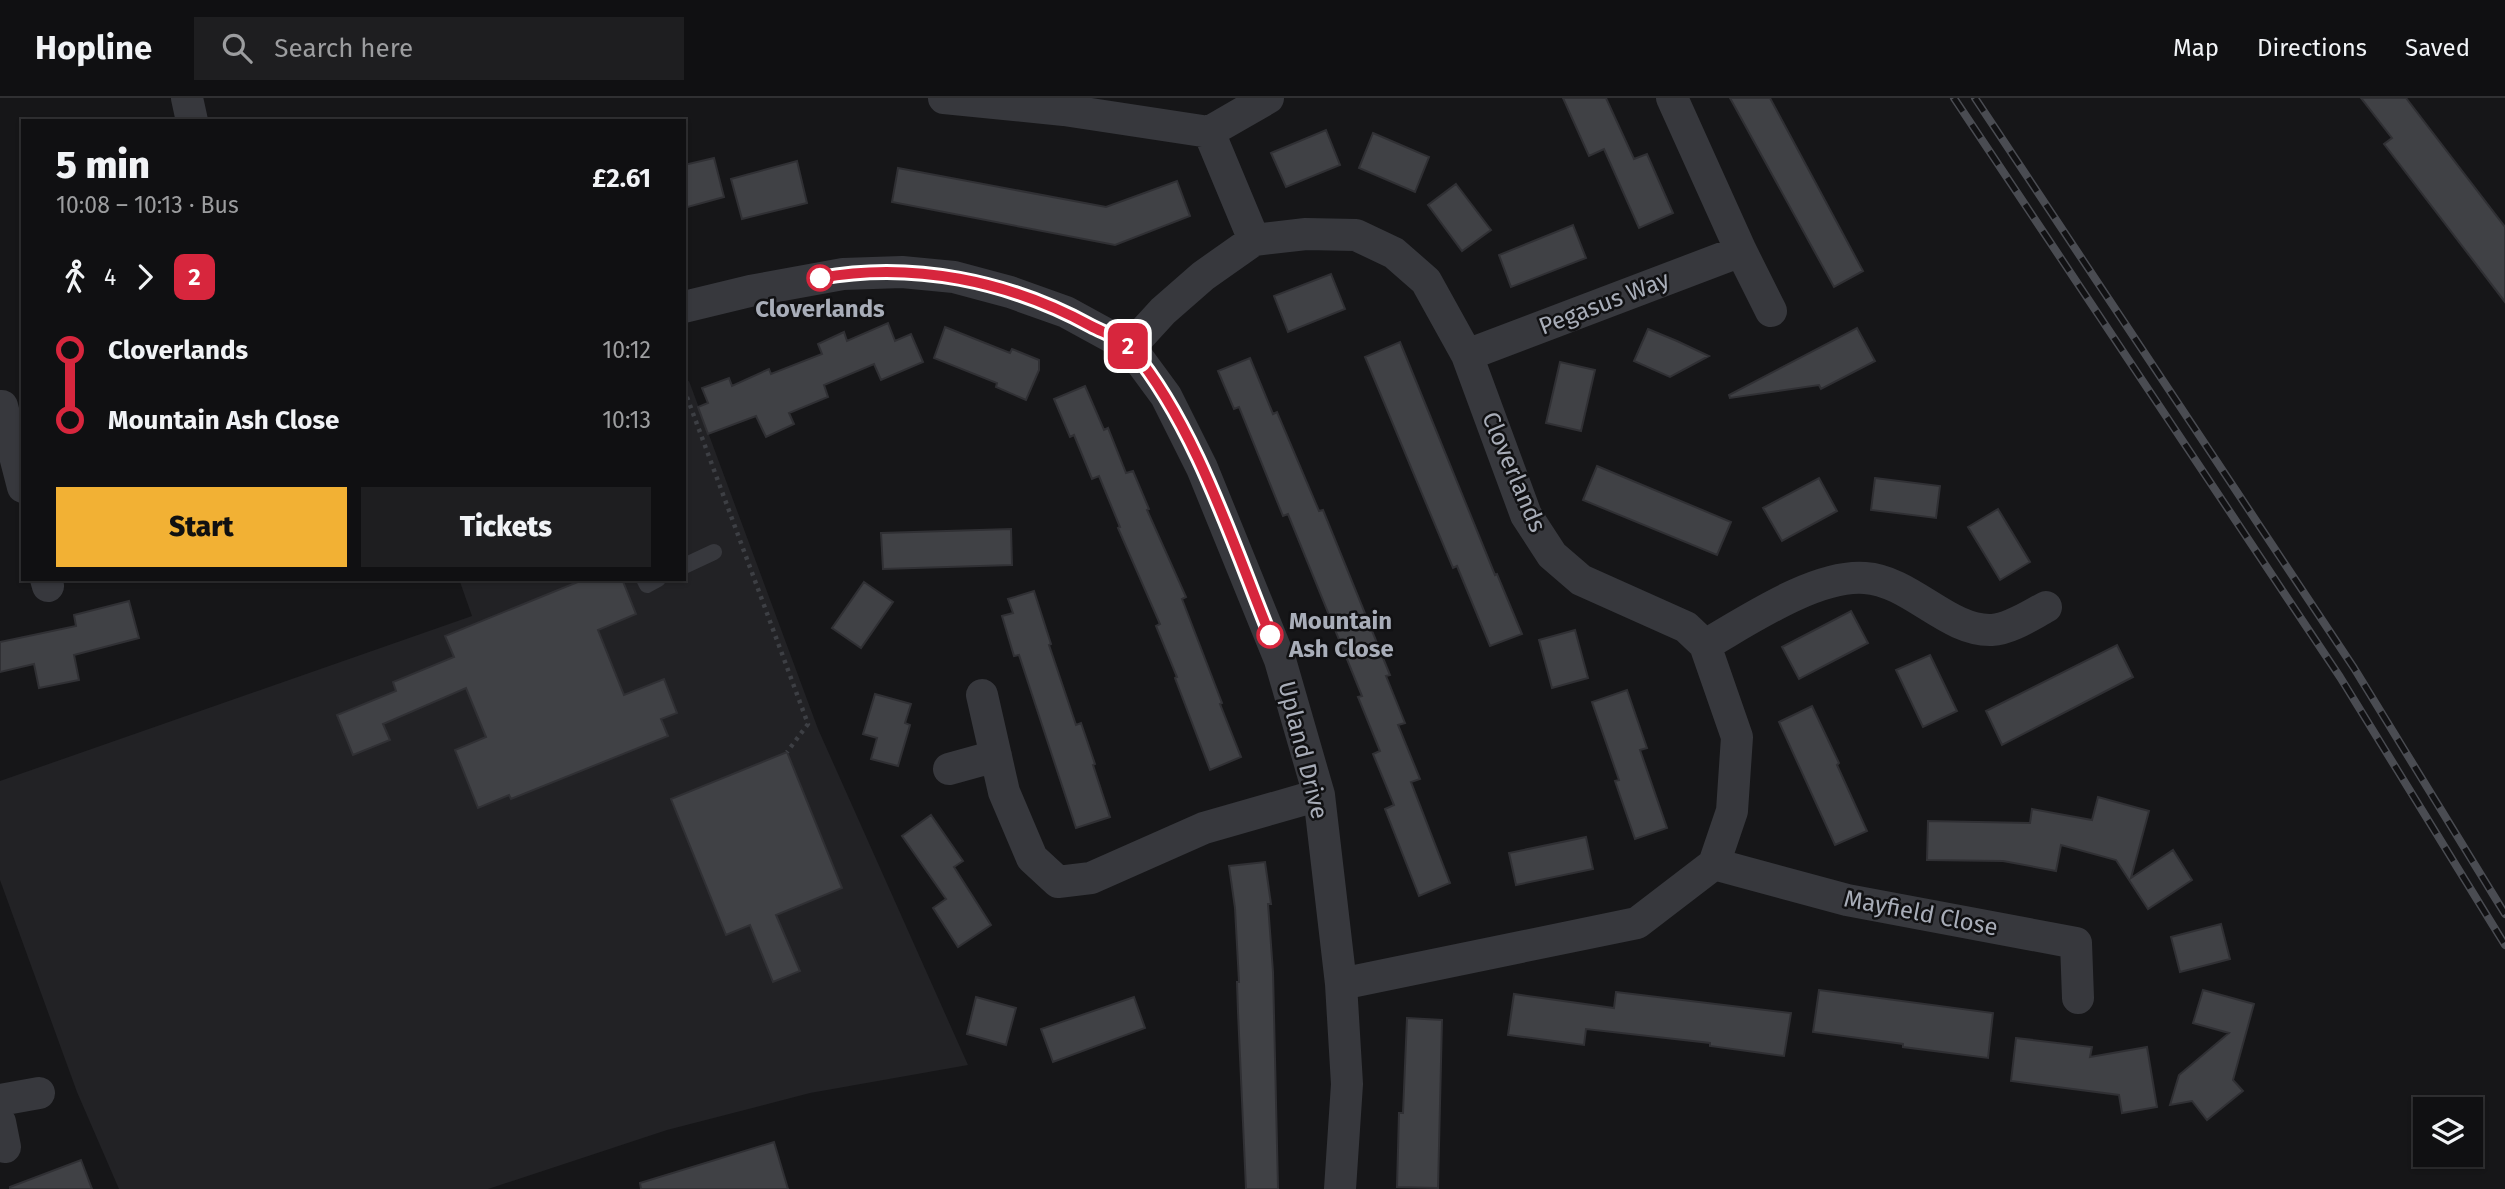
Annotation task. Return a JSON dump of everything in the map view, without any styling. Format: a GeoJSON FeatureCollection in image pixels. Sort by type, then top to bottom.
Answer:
{"type":"FeatureCollection","features":[{"type":"Feature","properties":{"kind":"street"},"geometry":{"type":"LineString","coordinates":[[187,98],[192,119]]}},
{"type":"Feature","properties":{"kind":"street"},"geometry":{"type":"LineString","coordinates":[[944,98],[1064,104],[1209,132],[1268,98]]}},
{"type":"Feature","properties":{"kind":"street"},"geometry":{"type":"LineString","coordinates":[[1672,98],[1771,311]]}},
{"type":"Feature","properties":{"kind":"street"},"geometry":{"type":"LineString","coordinates":[[1209,132],[1254,240]]}},
{"type":"Feature","properties":{"kind":"street","name":"Cloverlands"},"geometry":{"type":"LineString","coordinates":[[1130,347],[1163,311],[1203,276],[1254,240],[1306,234],[1356,235],[1394,253],[1426,281],[1467,355],[1526,515],[1552,555],[1581,580],[1686,627],[1704,646],[1737,737],[1732,811],[1714,864]]}},
{"type":"Feature","properties":{"kind":"street","name":"Pegasus Way"},"geometry":{"type":"LineString","coordinates":[[1467,355],[1741,251]]}},
{"type":"Feature","properties":{"kind":"street","name":"Upland Drive"},"geometry":{"type":"LineString","coordinates":[[686,307],[750,291],[843,274],[902,272],[954,277],[1010,292],[1066,313],[1130,347],[1166,396],[1202,468],[1280,660],[1318,795],[1341,984],[1347,1084],[1340,1189]]}},
{"type":"Feature","properties":{"kind":"street"},"geometry":{"type":"LineString","coordinates":[[8,405],[21,476]]}},
{"type":"Feature","properties":{"kind":"street"},"geometry":{"type":"LineString","coordinates":[[1704,646],[1767,608],[1836,579],[1867,578],[1897,586],[1969,627],[1994,630],[2022,620],[2046,607]]}},
{"type":"Feature","properties":{"kind":"street"},"geometry":{"type":"LineString","coordinates":[[982,695],[1004,792],[1032,859],[1058,882],[1091,878],[1204,828],[1318,795]]}},
{"type":"Feature","properties":{"kind":"street"},"geometry":{"type":"LineString","coordinates":[[949,769],[996,756]]}},
{"type":"Feature","properties":{"kind":"street"},"geometry":{"type":"LineString","coordinates":[[1341,984],[1637,923],[1714,864]]}},
{"type":"Feature","properties":{"kind":"street","name":"Mayfield Close"},"geometry":{"type":"LineString","coordinates":[[1714,864],[1847,900],[2076,943],[2078,998]]}},
{"type":"Feature","properties":{"kind":"street"},"geometry":{"type":"LineString","coordinates":[[0,1100],[39,1093]]}},
{"type":"Feature","properties":{"kind":"lane"},"geometry":{"type":"LineString","coordinates":[[686,565],[714,552]]}},
{"type":"Feature","properties":{"kind":"path"},"geometry":{"type":"LineString","coordinates":[[686,394],[808,724],[788,752]]}},
{"type":"Feature","properties":{"kind":"path"},"geometry":{"type":"LineString","coordinates":[[564,581],[565,587]]}},
{"type":"Feature","properties":{"kind":"shaded area"},"geometry":{"type":"Polygon","coordinates":[[[689,381],[818,729],[968,1065],[810,1093],[667,1130],[488,1189],[119,1189],[77,1092],[0,880],[0,781],[472,616],[460,581],[686,581],[686,382],[689,381]]]}},
{"type":"Feature","properties":{"kind":"building"},"geometry":{"type":"Polygon","coordinates":[[[1563,98],[1606,98],[1634,159],[1647,154],[1673,213],[1639,228],[1604,149],[1589,156],[1563,98]]]}},
{"type":"Feature","properties":{"kind":"building"},"geometry":{"type":"Polygon","coordinates":[[[1730,98],[1770,98],[1863,271],[1834,287],[1730,98]]]}},
{"type":"Feature","properties":{"kind":"building"},"geometry":{"type":"Polygon","coordinates":[[[2361,98],[2406,98],[2505,227],[2505,302],[2384,144],[2392,138],[2361,98]]]}},
{"type":"Feature","properties":{"kind":"building"},"geometry":{"type":"Polygon","coordinates":[[[1326,130],[1340,165],[1286,187],[1271,153],[1326,130]]]}},
{"type":"Feature","properties":{"kind":"building"},"geometry":{"type":"Polygon","coordinates":[[[1373,133],[1429,157],[1415,192],[1359,168],[1373,133]]]}},
{"type":"Feature","properties":{"kind":"building"},"geometry":{"type":"Polygon","coordinates":[[[714,158],[724,197],[686,207],[686,165],[714,158]]]}},
{"type":"Feature","properties":{"kind":"building"},"geometry":{"type":"Polygon","coordinates":[[[797,161],[807,203],[742,219],[731,179],[797,161]]]}},
{"type":"Feature","properties":{"kind":"building"},"geometry":{"type":"Polygon","coordinates":[[[898,168],[1106,207],[1177,181],[1190,216],[1115,245],[892,202],[898,168]]]}},
{"type":"Feature","properties":{"kind":"building"},"geometry":{"type":"Polygon","coordinates":[[[1456,184],[1491,230],[1462,251],[1428,205],[1456,184]]]}},
{"type":"Feature","properties":{"kind":"building"},"geometry":{"type":"Polygon","coordinates":[[[1573,225],[1586,258],[1511,287],[1499,255],[1573,225]]]}},
{"type":"Feature","properties":{"kind":"building"},"geometry":{"type":"Polygon","coordinates":[[[1331,274],[1345,309],[1288,332],[1274,296],[1331,274]]]}},
{"type":"Feature","properties":{"kind":"building"},"geometry":{"type":"Polygon","coordinates":[[[888,323],[895,341],[911,334],[923,362],[881,380],[874,364],[824,385],[828,397],[789,413],[794,424],[766,437],[756,416],[708,434],[698,407],[708,403],[702,388],[729,378],[732,386],[769,369],[771,374],[822,354],[818,344],[844,332],[847,341],[888,323]]]}},
{"type":"Feature","properties":{"kind":"building"},"geometry":{"type":"Polygon","coordinates":[[[945,327],[1010,353],[1012,349],[1039,360],[1039,370],[1026,400],[996,387],[997,383],[934,358],[945,327]]]}},
{"type":"Feature","properties":{"kind":"building"},"geometry":{"type":"Polygon","coordinates":[[[1857,328],[1875,361],[1821,389],[1819,385],[1730,398],[1729,395],[1857,328]]]}},
{"type":"Feature","properties":{"kind":"building"},"geometry":{"type":"Polygon","coordinates":[[[1648,329],[1709,356],[1670,377],[1634,361],[1648,329]]]}},
{"type":"Feature","properties":{"kind":"building"},"geometry":{"type":"Polygon","coordinates":[[[1400,342],[1495,575],[1497,574],[1522,634],[1490,646],[1457,566],[1453,568],[1365,357],[1400,342]]]}},
{"type":"Feature","properties":{"kind":"building"},"geometry":{"type":"Polygon","coordinates":[[[1250,358],[1273,414],[1277,412],[1319,511],[1323,510],[1390,675],[1386,676],[1405,723],[1398,725],[1420,779],[1411,782],[1450,883],[1419,896],[1385,809],[1394,805],[1373,754],[1380,751],[1358,697],[1362,696],[1288,514],[1283,516],[1239,407],[1234,409],[1218,371],[1250,358]]]}},
{"type":"Feature","properties":{"kind":"building"},"geometry":{"type":"Polygon","coordinates":[[[1560,362],[1595,370],[1581,431],[1546,423],[1560,362]]]}},
{"type":"Feature","properties":{"kind":"building"},"geometry":{"type":"Polygon","coordinates":[[[1085,386],[1104,430],[1108,428],[1126,473],[1133,471],[1149,509],[1147,510],[1186,597],[1182,599],[1241,757],[1210,770],[1156,626],[1160,624],[1118,528],[1120,527],[1099,476],[1092,479],[1074,435],[1070,437],[1054,399],[1085,386]]]}},
{"type":"Feature","properties":{"kind":"building"},"geometry":{"type":"Polygon","coordinates":[[[1597,466],[1731,522],[1717,555],[1583,500],[1597,466]]]}},
{"type":"Feature","properties":{"kind":"building"},"geometry":{"type":"Polygon","coordinates":[[[1819,478],[1837,511],[1782,541],[1763,508],[1819,478]]]}},
{"type":"Feature","properties":{"kind":"building"},"geometry":{"type":"Polygon","coordinates":[[[1875,478],[1940,486],[1936,518],[1871,510],[1875,478]]]}},
{"type":"Feature","properties":{"kind":"building"},"geometry":{"type":"Polygon","coordinates":[[[1998,509],[2030,562],[2000,580],[1968,527],[1998,509]]]}},
{"type":"Feature","properties":{"kind":"building"},"geometry":{"type":"Polygon","coordinates":[[[1011,529],[1012,565],[883,569],[881,533],[1011,529]]]}},
{"type":"Feature","properties":{"kind":"building"},"geometry":{"type":"Polygon","coordinates":[[[580,581],[623,581],[636,614],[598,630],[624,695],[664,679],[677,713],[661,719],[668,736],[511,799],[509,795],[478,808],[455,750],[486,737],[466,688],[383,724],[390,740],[353,755],[337,715],[396,691],[393,682],[454,657],[445,636],[580,581]]]}},
{"type":"Feature","properties":{"kind":"building"},"geometry":{"type":"Polygon","coordinates":[[[864,582],[893,602],[861,648],[832,628],[864,582]]]}},
{"type":"Feature","properties":{"kind":"building"},"geometry":{"type":"Polygon","coordinates":[[[1034,591],[1051,644],[1049,645],[1076,725],[1081,723],[1110,817],[1076,828],[1019,655],[1014,656],[1002,616],[1013,613],[1008,599],[1034,591]]]}},
{"type":"Feature","properties":{"kind":"building"},"geometry":{"type":"Polygon","coordinates":[[[129,601],[139,638],[74,655],[79,680],[39,688],[34,664],[0,672],[0,642],[76,626],[74,615],[129,601]]]}},
{"type":"Feature","properties":{"kind":"building"},"geometry":{"type":"Polygon","coordinates":[[[1851,611],[1868,643],[1799,679],[1782,647],[1851,611]]]}},
{"type":"Feature","properties":{"kind":"building"},"geometry":{"type":"Polygon","coordinates":[[[1575,630],[1588,678],[1552,688],[1539,640],[1575,630]]]}},
{"type":"Feature","properties":{"kind":"building"},"geometry":{"type":"Polygon","coordinates":[[[2117,645],[2133,677],[2002,745],[1986,711],[2117,645]]]}},
{"type":"Feature","properties":{"kind":"building"},"geometry":{"type":"Polygon","coordinates":[[[1930,655],[1957,711],[1923,727],[1896,670],[1930,655]]]}},
{"type":"Feature","properties":{"kind":"building"},"geometry":{"type":"Polygon","coordinates":[[[1627,690],[1647,748],[1640,750],[1667,828],[1635,839],[1615,781],[1619,780],[1592,702],[1627,690]]]}},
{"type":"Feature","properties":{"kind":"building"},"geometry":{"type":"Polygon","coordinates":[[[875,694],[911,704],[905,723],[910,725],[898,766],[871,759],[877,738],[863,734],[875,694]]]}},
{"type":"Feature","properties":{"kind":"building"},"geometry":{"type":"Polygon","coordinates":[[[1812,706],[1867,831],[1835,845],[1779,722],[1812,706]]]}},
{"type":"Feature","properties":{"kind":"building"},"geometry":{"type":"Polygon","coordinates":[[[787,752],[842,888],[776,915],[800,971],[773,982],[750,925],[726,935],[671,799],[787,752]]]}},
{"type":"Feature","properties":{"kind":"building"},"geometry":{"type":"Polygon","coordinates":[[[2098,797],[2149,811],[2131,878],[2173,850],[2192,880],[2148,909],[2116,860],[2061,845],[2056,871],[2003,861],[1927,860],[1928,821],[2030,823],[2032,809],[2092,820],[2098,797]]]}},
{"type":"Feature","properties":{"kind":"building"},"geometry":{"type":"Polygon","coordinates":[[[931,815],[963,861],[954,867],[991,925],[958,947],[933,908],[946,899],[902,836],[931,815]]]}},
{"type":"Feature","properties":{"kind":"building"},"geometry":{"type":"Polygon","coordinates":[[[1586,837],[1593,869],[1516,885],[1509,853],[1586,837]]]}},
{"type":"Feature","properties":{"kind":"building"},"geometry":{"type":"Polygon","coordinates":[[[1265,862],[1271,904],[1268,904],[1273,972],[1278,1189],[1246,1189],[1239,982],[1235,908],[1229,866],[1265,862]]]}},
{"type":"Feature","properties":{"kind":"building"},"geometry":{"type":"Polygon","coordinates":[[[2221,924],[2230,959],[2180,972],[2171,937],[2221,924]]]}},
{"type":"Feature","properties":{"kind":"building"},"geometry":{"type":"Polygon","coordinates":[[[1819,990],[1993,1013],[1988,1058],[1813,1032],[1819,990]]]}},
{"type":"Feature","properties":{"kind":"building"},"geometry":{"type":"Polygon","coordinates":[[[2203,990],[2254,1004],[2233,1080],[2243,1091],[2207,1120],[2192,1101],[2170,1105],[2179,1075],[2229,1033],[2193,1023],[2203,990]]]}},
{"type":"Feature","properties":{"kind":"building"},"geometry":{"type":"Polygon","coordinates":[[[1616,992],[1791,1013],[1784,1056],[1710,1046],[1710,1043],[1586,1029],[1584,1045],[1508,1035],[1514,994],[1614,1008],[1616,992]]]}},
{"type":"Feature","properties":{"kind":"building"},"geometry":{"type":"Polygon","coordinates":[[[976,997],[1016,1008],[1006,1045],[967,1034],[976,997]]]}},
{"type":"Feature","properties":{"kind":"building"},"geometry":{"type":"Polygon","coordinates":[[[1134,997],[1145,1028],[1053,1062],[1041,1029],[1134,997]]]}},
{"type":"Feature","properties":{"kind":"building"},"geometry":{"type":"Polygon","coordinates":[[[1407,1018],[1442,1020],[1438,1188],[1397,1187],[1399,1113],[1403,1113],[1407,1018]]]}},
{"type":"Feature","properties":{"kind":"building"},"geometry":{"type":"Polygon","coordinates":[[[2016,1038],[2092,1047],[2090,1057],[2147,1047],[2157,1107],[2122,1113],[2119,1095],[2011,1081],[2016,1038]]]}},
{"type":"Feature","properties":{"kind":"building"},"geometry":{"type":"Polygon","coordinates":[[[774,1142],[788,1189],[641,1189],[640,1183],[774,1142]]]}},
{"type":"Feature","properties":{"kind":"building"},"geometry":{"type":"Polygon","coordinates":[[[81,1160],[92,1189],[10,1189],[10,1187],[81,1160]]]}},
{"type":"Feature","properties":{"kind":"railway"},"geometry":{"type":"LineString","coordinates":[[1954,98],[2340,677],[2505,945]]}},
{"type":"Feature","properties":{"kind":"railway"},"geometry":{"type":"LineString","coordinates":[[1975,98],[2354,668],[2505,914]]}},
{"type":"Feature","properties":{"kind":"bus line","name":"2"},"geometry":{"type":"LineString","coordinates":[[820,278],[843,274],[902,272],[954,277],[1010,292],[1066,313],[1130,347],[1166,396],[1202,468],[1270,635]]}},
{"type":"Feature","properties":{"kind":"place","name":"Cloverlands"},"geometry":{"type":"Point","coordinates":[820,278]}},
{"type":"Feature","properties":{"kind":"place","name":"Mountain Ash Close"},"geometry":{"type":"Point","coordinates":[1270,635]}}]}
